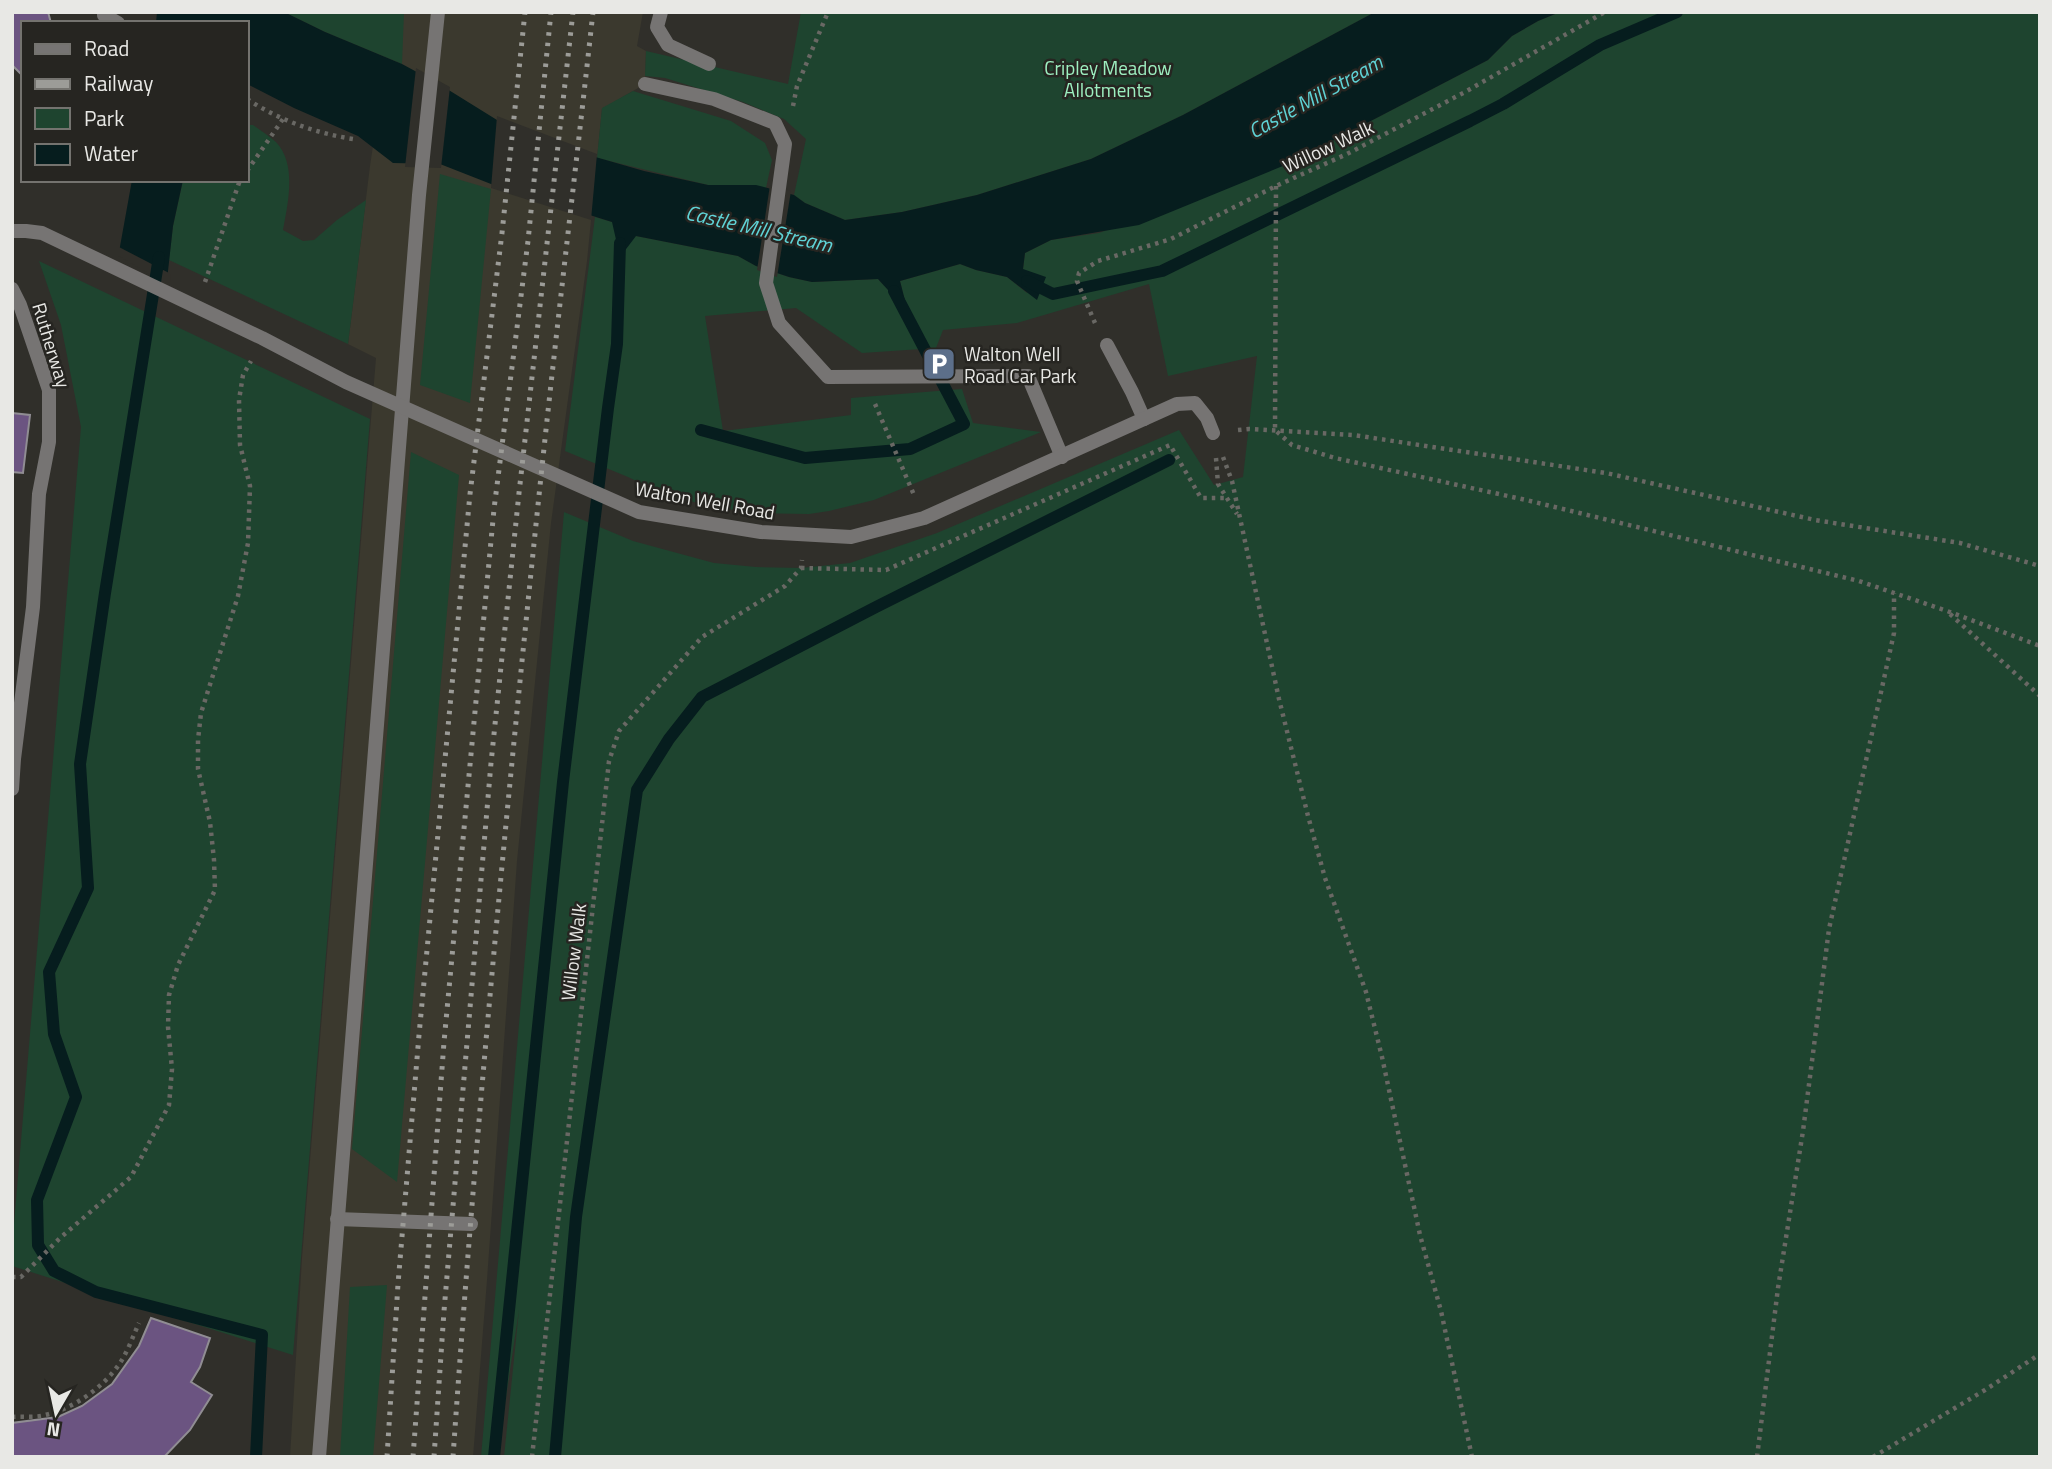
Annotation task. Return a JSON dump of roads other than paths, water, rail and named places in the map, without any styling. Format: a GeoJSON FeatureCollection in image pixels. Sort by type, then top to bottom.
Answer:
{"type":"FeatureCollection","features":[{"type":"Feature","properties":{"kind":"street"},"geometry":{"type":"LineString","coordinates":[[319,1457],[419,195],[438,12]]}},
{"type":"Feature","properties":{"kind":"street"},"geometry":{"type":"LineString","coordinates":[[661,12],[657,27],[668,45],[709,64]]}},
{"type":"Feature","properties":{"kind":"street"},"geometry":{"type":"LineString","coordinates":[[645,84],[714,99],[775,124],[785,144],[766,283],[779,323],[828,377],[1028,376],[1062,457]]}},
{"type":"Feature","properties":{"kind":"street","name":"Walton Well Road"},"geometry":{"type":"LineString","coordinates":[[12,231],[42,233],[262,338],[346,383],[639,512],[761,532],[851,537],[923,517],[1177,404],[1195,404],[1207,418],[1213,433]]}},
{"type":"Feature","properties":{"kind":"street","name":"Rutherway"},"geometry":{"type":"LineString","coordinates":[[12,289],[20,304],[49,390],[49,442],[39,494],[33,607],[12,789]]}},
{"type":"Feature","properties":{"kind":"street"},"geometry":{"type":"LineString","coordinates":[[1107,345],[1144,419]]}},
{"type":"Feature","properties":{"kind":"street"},"geometry":{"type":"LineString","coordinates":[[337,1219],[471,1224]]}},
{"type":"Feature","properties":{"kind":"water","name":"Castle Mill Stream"},"geometry":{"type":"Polygon","coordinates":[[[157,12],[284,12],[402,64],[497,120],[585,154],[708,185],[756,185],[794,195],[805,203],[845,220],[902,212],[977,195],[1091,159],[1183,115],[1375,12],[1560,12],[1512,36],[1488,60],[1290,163],[1139,225],[1051,240],[1025,253],[1023,269],[1046,277],[1037,300],[1007,277],[960,264],[900,281],[908,312],[878,279],[812,282],[756,266],[738,256],[636,236],[620,257],[612,222],[491,184],[440,164],[393,163],[358,136],[248,85],[248,21],[156,21],[157,12]]]}},
{"type":"Feature","properties":{"kind":"water"},"geometry":{"type":"Polygon","coordinates":[[[132,182],[183,182],[173,226],[167,280],[119,252],[132,182]]]}},
{"type":"Feature","properties":{"kind":"waterway"},"geometry":{"type":"LineString","coordinates":[[1027,281],[1053,294],[1162,271],[1503,104],[1600,45],[1677,12]]}},
{"type":"Feature","properties":{"kind":"waterway"},"geometry":{"type":"LineString","coordinates":[[494,1457],[563,782],[617,344],[620,243]]}},
{"type":"Feature","properties":{"kind":"waterway"},"geometry":{"type":"LineString","coordinates":[[159,257],[80,764],[88,888],[49,972],[54,1034],[76,1097],[37,1200],[38,1245],[54,1271],[96,1292],[262,1335],[256,1457]]}},
{"type":"Feature","properties":{"kind":"waterway"},"geometry":{"type":"LineString","coordinates":[[701,430],[805,458],[910,449],[964,424],[894,291]]}},
{"type":"Feature","properties":{"kind":"waterway"},"geometry":{"type":"LineString","coordinates":[[555,1457],[576,1217],[637,790],[669,739],[702,697],[1169,460]]}},
{"type":"Feature","properties":{"kind":"railway"},"geometry":{"type":"LineString","coordinates":[[387,1457],[398,1284],[419,1035],[470,494],[502,233],[525,12]]}},
{"type":"Feature","properties":{"kind":"railway"},"geometry":{"type":"LineString","coordinates":[[413,1457],[444,1042],[494,509],[528,241],[551,12]]}},
{"type":"Feature","properties":{"kind":"railway"},"geometry":{"type":"LineString","coordinates":[[434,1457],[491,763],[573,12]]}},
{"type":"Feature","properties":{"kind":"railway"},"geometry":{"type":"LineString","coordinates":[[453,1457],[481,1100],[514,743],[593,12]]}},
{"type":"Feature","properties":{"kind":"place","name":"Walton Well Road Car Park"},"geometry":{"type":"Point","coordinates":[939,364]}},
{"type":"Feature","properties":{"kind":"park label","name":"Cripley Meadow Allotments"},"geometry":{"type":"Point","coordinates":[1108,78]}}]}
